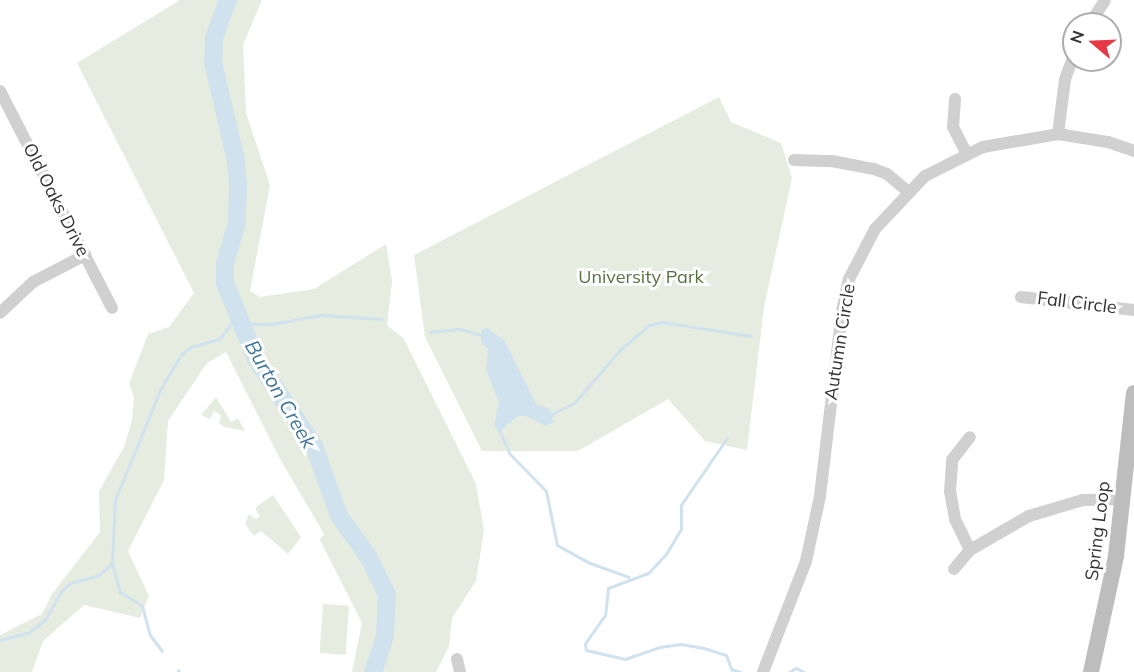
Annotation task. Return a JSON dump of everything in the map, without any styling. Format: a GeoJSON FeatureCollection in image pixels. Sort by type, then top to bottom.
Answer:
{"type":"FeatureCollection","features":[{"type":"Feature","properties":{"kind":"street"},"geometry":{"type":"LineString","coordinates":[[1058,134],[1068,72]]}},
{"type":"Feature","properties":{"kind":"street","name":"Old Oaks Drive"},"geometry":{"type":"LineString","coordinates":[[0,91],[112,308]]}},
{"type":"Feature","properties":{"kind":"street"},"geometry":{"type":"LineString","coordinates":[[955,99],[953,127],[966,153]]}},
{"type":"Feature","properties":{"kind":"street","name":"Autumn Circle"},"geometry":{"type":"LineString","coordinates":[[763,672],[797,587],[815,522],[849,279],[875,229],[907,191],[933,170],[966,153],[1006,140],[1058,134],[1108,141],[1134,151]]}},
{"type":"Feature","properties":{"kind":"street"},"geometry":{"type":"LineString","coordinates":[[794,160],[832,161],[874,169],[887,174],[907,191]]}},
{"type":"Feature","properties":{"kind":"street"},"geometry":{"type":"LineString","coordinates":[[0,313],[33,282],[85,255]]}},
{"type":"Feature","properties":{"kind":"street","name":"Fall Circle"},"geometry":{"type":"LineString","coordinates":[[1021,297],[1134,310]]}},
{"type":"Feature","properties":{"kind":"street","name":"Spring Loop"},"geometry":{"type":"LineString","coordinates":[[1091,672],[1109,597],[1134,393]]}},
{"type":"Feature","properties":{"kind":"street"},"geometry":{"type":"LineString","coordinates":[[970,437],[952,460],[950,492],[955,519],[970,550]]}},
{"type":"Feature","properties":{"kind":"street"},"geometry":{"type":"LineString","coordinates":[[954,568],[970,550],[1050,508],[1083,500],[1122,500]]}},
{"type":"Feature","properties":{"kind":"street"},"geometry":{"type":"LineString","coordinates":[[458,659],[460,672]]}},
{"type":"Feature","properties":{"kind":"green space"},"geometry":{"type":"Polygon","coordinates":[[[180,0],[262,0],[243,45],[246,113],[270,185],[250,291],[260,297],[314,289],[386,244],[392,281],[387,325],[404,339],[476,484],[484,530],[476,581],[452,618],[449,646],[436,672],[352,672],[362,623],[320,540],[324,534],[279,457],[226,352],[207,363],[168,421],[164,480],[128,551],[149,596],[140,618],[84,605],[43,641],[32,672],[0,672],[0,635],[42,614],[52,594],[100,532],[99,491],[124,447],[132,420],[134,397],[129,384],[148,334],[169,327],[194,293],[77,63],[180,0]]]}},
{"type":"Feature","properties":{"kind":"green space","name":"University Park"},"geometry":{"type":"Polygon","coordinates":[[[719,97],[731,122],[781,143],[792,178],[764,307],[747,450],[705,441],[668,399],[578,451],[482,451],[425,337],[414,255],[719,97]]]}},
{"type":"Feature","properties":{"kind":"green space"},"geometry":{"type":"Polygon","coordinates":[[[216,397],[231,422],[238,418],[245,431],[224,427],[219,423],[221,415],[214,411],[210,419],[201,415],[216,397]]]}},
{"type":"Feature","properties":{"kind":"green space"},"geometry":{"type":"Polygon","coordinates":[[[273,495],[301,537],[288,554],[261,531],[254,536],[245,524],[249,514],[256,519],[260,516],[255,508],[273,495]]]}},
{"type":"Feature","properties":{"kind":"green space"},"geometry":{"type":"Polygon","coordinates":[[[323,604],[349,606],[346,655],[320,653],[323,604]]]}},
{"type":"Feature","properties":{"kind":"water"},"geometry":{"type":"Polygon","coordinates":[[[487,328],[504,340],[536,404],[550,409],[554,422],[546,426],[526,416],[518,416],[499,432],[494,426],[499,402],[486,370],[488,349],[481,343],[482,329],[487,328]]]}},
{"type":"Feature","properties":{"kind":"waterway","name":"Burton Creek"},"geometry":{"type":"LineString","coordinates":[[228,0],[214,38],[213,62],[236,161],[238,185],[237,222],[225,264],[225,283],[256,359],[314,446],[339,516],[368,556],[387,595],[385,636],[373,672]]}},
{"type":"Feature","properties":{"kind":"waterway"},"geometry":{"type":"LineString","coordinates":[[239,323],[272,324],[320,315],[382,319]]}},
{"type":"Feature","properties":{"kind":"waterway"},"geometry":{"type":"LineString","coordinates":[[0,640],[29,632],[45,620],[60,593],[70,583],[99,575],[112,563],[115,500],[161,388],[181,355],[191,347],[219,339],[237,317]]}},
{"type":"Feature","properties":{"kind":"waterway"},"geometry":{"type":"LineString","coordinates":[[550,415],[575,402],[620,350],[649,325],[662,322],[751,336]]}},
{"type":"Feature","properties":{"kind":"waterway"},"geometry":{"type":"LineString","coordinates":[[430,332],[460,329],[484,336]]}},
{"type":"Feature","properties":{"kind":"waterway"},"geometry":{"type":"LineString","coordinates":[[499,429],[509,453],[546,491],[557,545],[590,563],[629,577]]}},
{"type":"Feature","properties":{"kind":"waterway"},"geometry":{"type":"LineString","coordinates":[[727,438],[681,505],[681,529],[666,554],[648,573],[608,588],[605,615],[585,644],[586,650],[625,659],[660,647],[681,644],[704,648],[726,655],[731,669],[741,672]]}},
{"type":"Feature","properties":{"kind":"waterway"},"geometry":{"type":"LineString","coordinates":[[112,563],[120,592],[142,606],[150,635],[162,651]]}},
{"type":"Feature","properties":{"kind":"waterway"},"geometry":{"type":"LineString","coordinates":[[789,672],[796,668],[804,672]]}}]}
